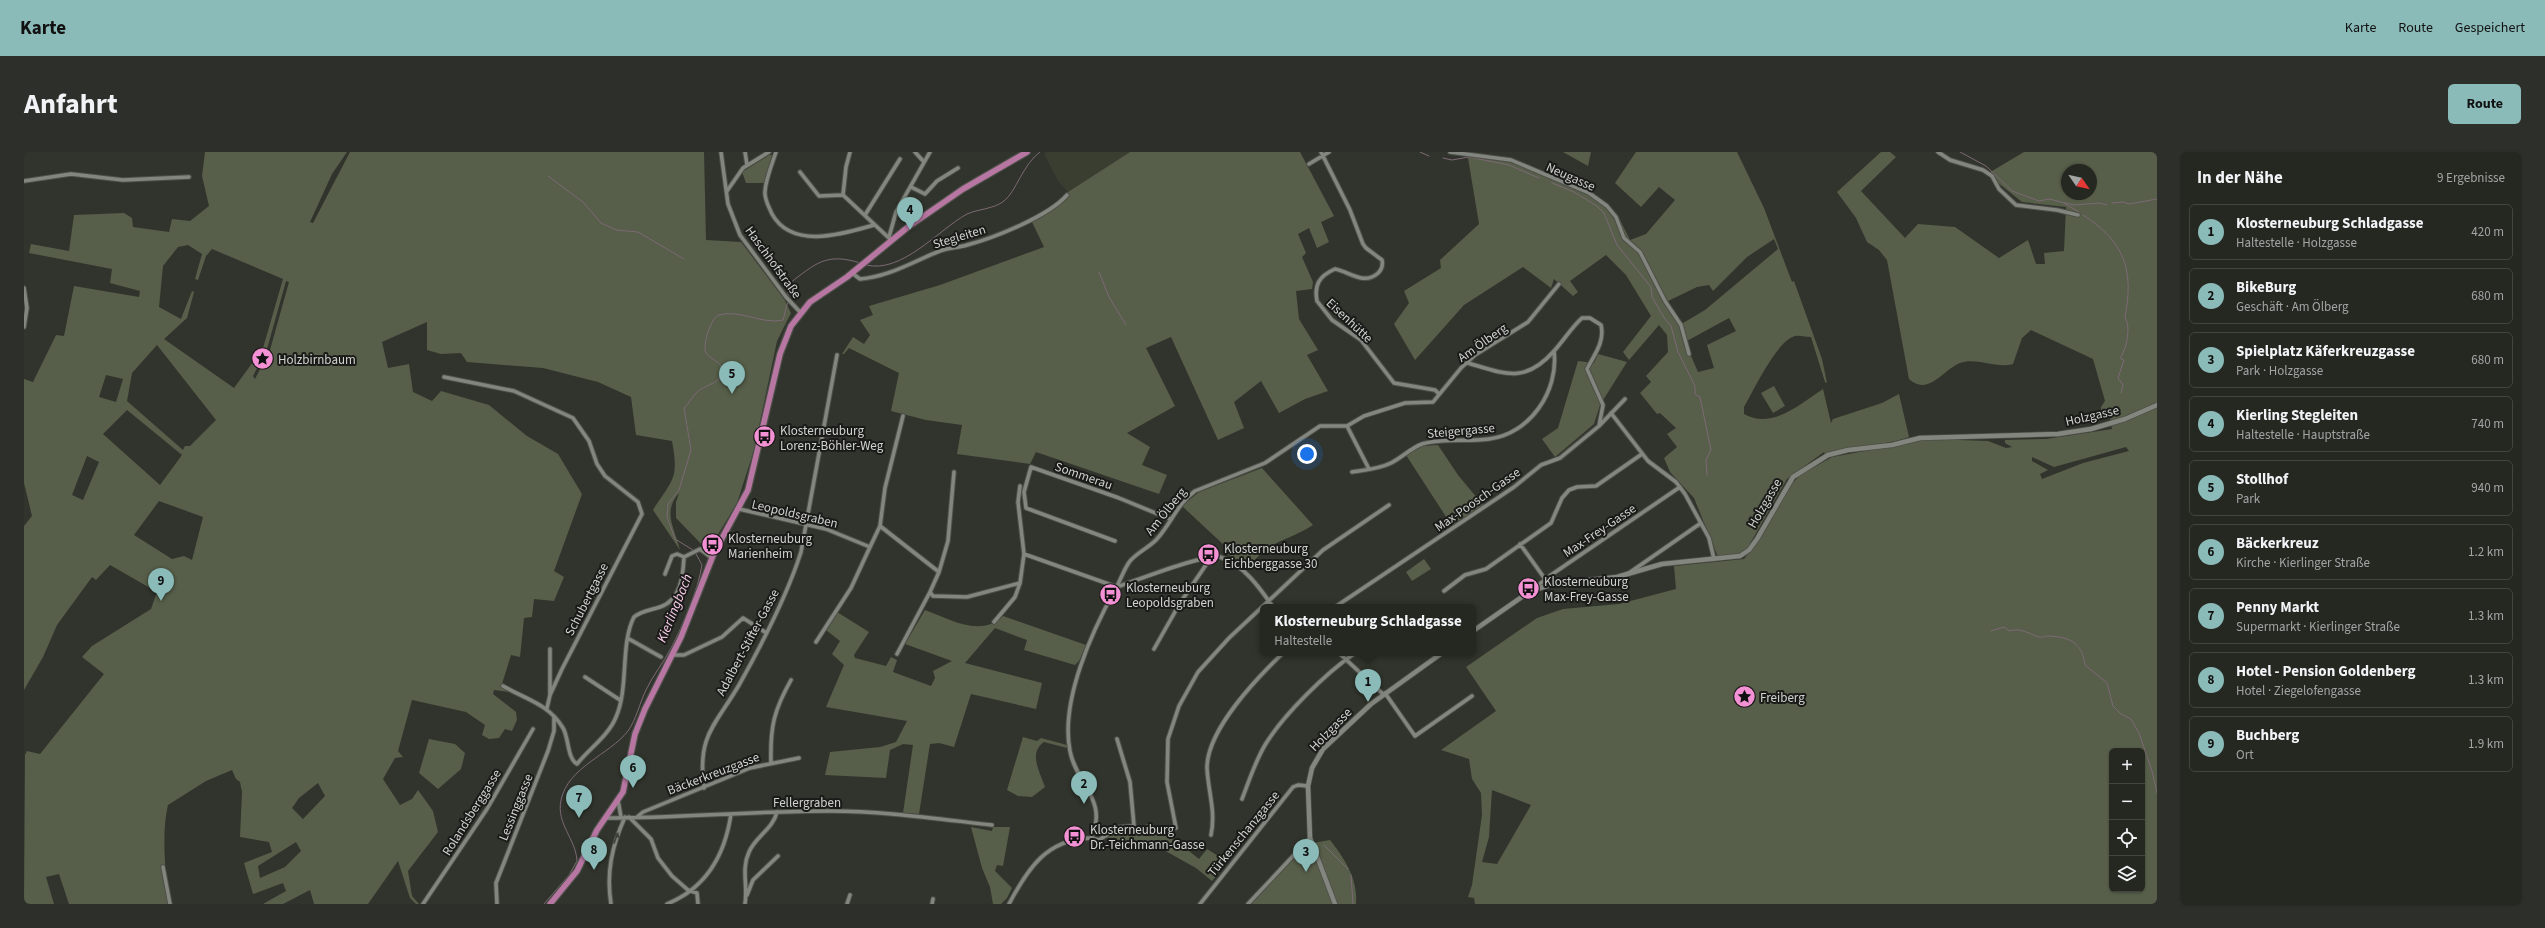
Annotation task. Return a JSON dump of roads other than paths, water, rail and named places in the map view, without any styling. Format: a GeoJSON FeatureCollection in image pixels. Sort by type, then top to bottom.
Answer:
{"type":"FeatureCollection","features":[{"type":"Feature","properties":{"kind":"main road"},"geometry":{"type":"LineString","coordinates":[[550,904],[577,871],[605,818],[618,800],[628,775],[639,724],[655,684],[672,655],[712,558],[739,509],[752,474],[783,344],[791,326],[800,312],[810,302],[860,267],[890,238],[957,193],[1027,152]]}},
{"type":"Feature","properties":{"kind":"street","name":"Haschhofstraße"},"geometry":{"type":"LineString","coordinates":[[720,152],[726,192],[733,220],[740,235],[790,303],[800,312]]}},
{"type":"Feature","properties":{"kind":"street"},"geometry":{"type":"LineString","coordinates":[[745,152],[747,165]]}},
{"type":"Feature","properties":{"kind":"street"},"geometry":{"type":"LineString","coordinates":[[726,192],[735,177],[747,165],[769,152]]}},
{"type":"Feature","properties":{"kind":"street"},"geometry":{"type":"LineString","coordinates":[[776,152],[766,186],[765,196],[774,216],[785,229],[800,235],[834,235],[874,226]]}},
{"type":"Feature","properties":{"kind":"street"},"geometry":{"type":"LineString","coordinates":[[843,196],[846,167],[850,152]]}},
{"type":"Feature","properties":{"kind":"street"},"geometry":{"type":"LineString","coordinates":[[915,152],[924,162]]}},
{"type":"Feature","properties":{"kind":"street"},"geometry":{"type":"LineString","coordinates":[[800,172],[819,196],[843,196],[865,215],[874,226],[890,238],[896,212],[930,152]]}},
{"type":"Feature","properties":{"kind":"street","name":"Eisenhütte"},"geometry":{"type":"LineString","coordinates":[[1321,152],[1350,210],[1363,244],[1382,260],[1383,264],[1381,271],[1376,275],[1365,279],[1335,269],[1324,274],[1317,282],[1317,302],[1332,320],[1361,340],[1394,383],[1435,390],[1439,394]]}},
{"type":"Feature","properties":{"kind":"street"},"geometry":{"type":"LineString","coordinates":[[1309,164],[1324,157],[1329,152]]}},
{"type":"Feature","properties":{"kind":"street","name":"Neugasse"},"geometry":{"type":"LineString","coordinates":[[1450,152],[1511,160],[1589,193],[1607,206],[1616,217],[1624,238],[1640,252],[1665,301],[1681,325],[1689,354]]}},
{"type":"Feature","properties":{"kind":"street"},"geometry":{"type":"LineString","coordinates":[[1938,152],[1950,160],[1983,170],[1992,176],[1998,189],[2016,205],[2057,210],[2078,215]]}},
{"type":"Feature","properties":{"kind":"street"},"geometry":{"type":"LineString","coordinates":[[865,215],[900,159]]}},
{"type":"Feature","properties":{"kind":"street"},"geometry":{"type":"LineString","coordinates":[[910,187],[925,194],[937,181],[958,168]]}},
{"type":"Feature","properties":{"kind":"street"},"geometry":{"type":"LineString","coordinates":[[24,181],[71,174],[123,180],[189,177]]}},
{"type":"Feature","properties":{"kind":"street","name":"Stegleiten"},"geometry":{"type":"LineString","coordinates":[[852,273],[863,278],[892,272],[939,251],[966,246],[1029,221],[1067,195]]}},
{"type":"Feature","properties":{"kind":"street","name":"Am Ölberg"},"geometry":{"type":"LineString","coordinates":[[1091,838],[1096,823],[1096,809],[1093,796],[1070,752],[1069,714],[1081,666],[1130,562],[1156,540],[1186,497],[1195,490],[1265,463],[1320,426],[1347,426],[1364,416],[1405,403],[1433,402],[1475,355],[1528,322],[1559,284]]}},
{"type":"Feature","properties":{"kind":"street"},"geometry":{"type":"LineString","coordinates":[[24,288],[27,308],[24,327]]}},
{"type":"Feature","properties":{"kind":"street"},"geometry":{"type":"LineString","coordinates":[[1468,363],[1508,375],[1520,375],[1537,367],[1554,351],[1572,327],[1582,318],[1590,318],[1601,325],[1602,341],[1587,369],[1603,405],[1599,426]]}},
{"type":"Feature","properties":{"kind":"street","name":"Steigergasse"},"geometry":{"type":"LineString","coordinates":[[1352,472],[1390,463],[1421,444],[1489,439],[1504,436],[1514,431],[1538,412],[1546,397],[1556,363],[1554,351]]}},
{"type":"Feature","properties":{"kind":"street","name":"Adalbert-Stifter-Gasse"},"geometry":{"type":"LineString","coordinates":[[704,788],[702,754],[708,731],[738,686],[794,572],[805,526],[838,355]]}},
{"type":"Feature","properties":{"kind":"street","name":"Schubertgasse"},"geometry":{"type":"LineString","coordinates":[[444,377],[514,391],[573,418],[589,441],[597,464],[605,476],[638,502],[642,514],[550,695]]}},
{"type":"Feature","properties":{"kind":"street","name":"Max-Poosch-Gasse"},"geometry":{"type":"LineString","coordinates":[[1339,604],[1514,487],[1541,465],[1560,458],[1599,426],[1624,400]]}},
{"type":"Feature","properties":{"kind":"street","name":"Holzgasse"},"geometry":{"type":"LineString","coordinates":[[1476,629],[1530,592],[1556,583],[1628,574],[1656,565],[1735,558],[1748,550],[1793,477],[1810,465],[1835,453],[1883,447],[1920,438],[2058,434],[2091,428],[2125,419],[2157,405]]}},
{"type":"Feature","properties":{"kind":"street"},"geometry":{"type":"LineString","coordinates":[[1611,413],[1652,466],[1680,487],[1711,543],[1714,559]]}},
{"type":"Feature","properties":{"kind":"street"},"geometry":{"type":"LineString","coordinates":[[816,642],[851,588],[880,526],[885,488],[903,416]]}},
{"type":"Feature","properties":{"kind":"street"},"geometry":{"type":"LineString","coordinates":[[1347,426],[1369,469]]}},
{"type":"Feature","properties":{"kind":"street"},"geometry":{"type":"LineString","coordinates":[[1444,591],[1465,575],[1486,569],[1551,523],[1562,498],[1569,490],[1577,487],[1596,486],[1642,454]]}},
{"type":"Feature","properties":{"kind":"street","name":"Sommerau"},"geometry":{"type":"LineString","coordinates":[[1115,541],[1026,508],[1024,492],[1031,468],[1119,498],[1170,519]]}},
{"type":"Feature","properties":{"kind":"street"},"geometry":{"type":"LineString","coordinates":[[897,654],[939,572],[948,541],[954,472]]}},
{"type":"Feature","properties":{"kind":"street"},"geometry":{"type":"LineString","coordinates":[[994,622],[1015,597],[1020,583],[1024,554],[1018,502],[1020,486]]}},
{"type":"Feature","properties":{"kind":"street","name":"Max-Frey-Gasse"},"geometry":{"type":"LineString","coordinates":[[1530,592],[1545,579],[1680,487]]}},
{"type":"Feature","properties":{"kind":"street"},"geometry":{"type":"LineString","coordinates":[[1266,604],[1323,550],[1389,505]]}},
{"type":"Feature","properties":{"kind":"street","name":"Leopoldsgraben"},"geometry":{"type":"LineString","coordinates":[[739,509],[805,526],[826,529],[870,547]]}},
{"type":"Feature","properties":{"kind":"street"},"geometry":{"type":"LineString","coordinates":[[1628,574],[1701,523]]}},
{"type":"Feature","properties":{"kind":"street"},"geometry":{"type":"LineString","coordinates":[[880,526],[939,572]]}},
{"type":"Feature","properties":{"kind":"street"},"geometry":{"type":"LineString","coordinates":[[1520,544],[1545,579]]}},
{"type":"Feature","properties":{"kind":"street"},"geometry":{"type":"LineString","coordinates":[[665,574],[672,556],[677,554],[684,557],[693,554],[700,549],[712,558]]}},
{"type":"Feature","properties":{"kind":"street"},"geometry":{"type":"LineString","coordinates":[[1024,554],[1117,587],[1212,556],[1233,563],[1245,573],[1271,604]]}},
{"type":"Feature","properties":{"kind":"street"},"geometry":{"type":"LineString","coordinates":[[1154,649],[1180,603],[1212,556]]}},
{"type":"Feature","properties":{"kind":"street"},"geometry":{"type":"LineString","coordinates":[[503,686],[547,708],[562,727],[568,739],[572,760],[576,764],[613,722],[620,700],[630,624],[635,616],[664,605],[677,593],[683,574],[684,557]]}},
{"type":"Feature","properties":{"kind":"street"},"geometry":{"type":"LineString","coordinates":[[1651,557],[1656,565]]}},
{"type":"Feature","properties":{"kind":"street"},"geometry":{"type":"LineString","coordinates":[[1551,575],[1556,583]]}},
{"type":"Feature","properties":{"kind":"street"},"geometry":{"type":"LineString","coordinates":[[930,592],[933,596],[967,597],[1020,583]]}},
{"type":"Feature","properties":{"kind":"street"},"geometry":{"type":"LineString","coordinates":[[1176,828],[1166,768],[1168,739],[1179,706],[1198,672],[1217,650],[1260,609]]}},
{"type":"Feature","properties":{"kind":"street"},"geometry":{"type":"LineString","coordinates":[[672,655],[684,655],[722,637],[743,618],[765,632]]}},
{"type":"Feature","properties":{"kind":"street"},"geometry":{"type":"LineString","coordinates":[[629,639],[661,657]]}},
{"type":"Feature","properties":{"kind":"street","name":"Schubertgasse"},"geometry":{"type":"LineString","coordinates":[[547,708],[550,695],[550,649]]}},
{"type":"Feature","properties":{"kind":"street"},"geometry":{"type":"LineString","coordinates":[[1211,835],[1214,823],[1207,768],[1212,750],[1222,725],[1237,703],[1253,683],[1280,656]]}},
{"type":"Feature","properties":{"kind":"street"},"geometry":{"type":"LineString","coordinates":[[1342,656],[1384,694],[1415,736],[1472,696]]}},
{"type":"Feature","properties":{"kind":"street"},"geometry":{"type":"LineString","coordinates":[[1242,799],[1260,754],[1279,725],[1351,656]]}},
{"type":"Feature","properties":{"kind":"street","name":"Holzgasse"},"geometry":{"type":"LineString","coordinates":[[1336,904],[1310,838],[1308,786],[1312,768],[1323,749],[1384,694],[1438,656]]}},
{"type":"Feature","properties":{"kind":"street"},"geometry":{"type":"LineString","coordinates":[[585,677],[620,700]]}},
{"type":"Feature","properties":{"kind":"street"},"geometry":{"type":"LineString","coordinates":[[771,762],[770,732],[777,704],[791,680]]}},
{"type":"Feature","properties":{"kind":"street","name":"Lessinggasse"},"geometry":{"type":"LineString","coordinates":[[497,904],[496,883],[548,751],[554,731],[554,717]]}},
{"type":"Feature","properties":{"kind":"street","name":"Rolandsberggasse"},"geometry":{"type":"LineString","coordinates":[[422,904],[487,809],[533,729]]}},
{"type":"Feature","properties":{"kind":"street"},"geometry":{"type":"LineString","coordinates":[[1009,904],[1036,861],[1064,842],[1076,839],[1091,838],[1099,840],[1119,827],[1134,826],[1130,782],[1117,739]]}},
{"type":"Feature","properties":{"kind":"street","name":"Bäckerkreuzgasse"},"geometry":{"type":"LineString","coordinates":[[637,817],[642,812],[750,768],[771,762],[799,758]]}},
{"type":"Feature","properties":{"kind":"street","name":"Türkenschanzgasse"},"geometry":{"type":"LineString","coordinates":[[1200,904],[1293,787],[1298,785],[1308,786]]}},
{"type":"Feature","properties":{"kind":"street"},"geometry":{"type":"LineString","coordinates":[[618,800],[625,817],[651,839],[658,858],[672,876],[688,890],[697,893],[698,904]]}},
{"type":"Feature","properties":{"kind":"street"},"geometry":{"type":"LineString","coordinates":[[745,904],[745,861],[749,850],[772,823],[777,812]]}},
{"type":"Feature","properties":{"kind":"street","name":"Fellergraben"},"geometry":{"type":"LineString","coordinates":[[605,818],[646,818],[777,812],[882,813],[992,825]]}},
{"type":"Feature","properties":{"kind":"street"},"geometry":{"type":"LineString","coordinates":[[667,904],[693,891],[712,870],[719,857],[729,828],[731,814]]}},
{"type":"Feature","properties":{"kind":"street"},"geometry":{"type":"LineString","coordinates":[[611,904],[608,871],[614,843],[625,817]]}},
{"type":"Feature","properties":{"kind":"street"},"geometry":{"type":"LineString","coordinates":[[1248,904],[1310,838]]}},
{"type":"Feature","properties":{"kind":"street"},"geometry":{"type":"LineString","coordinates":[[746,898],[753,880],[778,856]]}},
{"type":"Feature","properties":{"kind":"street"},"geometry":{"type":"LineString","coordinates":[[163,867],[170,904]]}},
{"type":"Feature","properties":{"kind":"street"},"geometry":{"type":"LineString","coordinates":[[847,904],[850,895]]}},
{"type":"Feature","properties":{"kind":"street"},"geometry":{"type":"LineString","coordinates":[[932,904],[933,899]]}},
{"type":"Feature","properties":{"kind":"waterway","name":"Kierlingbach"},"geometry":{"type":"LineString","coordinates":[[866,265],[879,266],[893,263],[919,249],[967,214],[1000,204],[1008,197],[1024,170],[1040,152]]}},
{"type":"Feature","properties":{"kind":"waterway"},"geometry":{"type":"LineString","coordinates":[[1420,152],[1429,156]]}},
{"type":"Feature","properties":{"kind":"waterway"},"geometry":{"type":"LineString","coordinates":[[1960,152],[1986,166],[2012,191],[2039,201],[2049,199],[2074,205],[2100,203],[2107,205]]}},
{"type":"Feature","properties":{"kind":"waterway"},"geometry":{"type":"LineString","coordinates":[[1443,158],[1452,160],[1469,157],[1509,165],[1539,178]]}},
{"type":"Feature","properties":{"kind":"waterway"},"geometry":{"type":"LineString","coordinates":[[548,176],[583,202],[601,223],[616,230],[638,232],[684,259]]}},
{"type":"Feature","properties":{"kind":"waterway"},"geometry":{"type":"LineString","coordinates":[[1552,183],[1574,192],[1597,206],[1604,213],[1617,245],[1651,287],[1652,297],[1671,326],[1678,352],[1695,386],[1695,394],[1700,397],[1711,450],[1706,460],[1707,475]]}},
{"type":"Feature","properties":{"kind":"waterway"},"geometry":{"type":"LineString","coordinates":[[2112,203],[2123,202],[2129,204],[2157,199]]}},
{"type":"Feature","properties":{"kind":"waterway"},"geometry":{"type":"LineString","coordinates":[[2064,203],[2079,212]]}},
{"type":"Feature","properties":{"kind":"waterway"},"geometry":{"type":"LineString","coordinates":[[2083,215],[2109,236],[2123,258],[2127,271],[2128,300],[2125,317],[2128,332],[2125,349],[2120,358],[2124,360],[2118,378],[2123,385],[2121,393]]}},
{"type":"Feature","properties":{"kind":"waterway","name":"Kierlingbach"},"geometry":{"type":"LineString","coordinates":[[788,298],[788,286],[790,283],[814,265],[830,259],[848,260],[860,263]]}},
{"type":"Feature","properties":{"kind":"waterway"},"geometry":{"type":"LineString","coordinates":[[1099,272],[1109,297],[1126,325]]}},
{"type":"Feature","properties":{"kind":"waterway","name":"Kierlingbach"},"geometry":{"type":"LineString","coordinates":[[693,550],[675,539],[667,517],[668,504],[679,490],[691,450],[684,408],[697,392],[718,380],[722,374],[720,364],[706,353],[705,344],[710,326],[716,317],[727,314],[743,315],[775,321],[783,320],[788,301]]}},
{"type":"Feature","properties":{"kind":"waterway","name":"Kierlingbach"},"geometry":{"type":"LineString","coordinates":[[544,904],[569,875],[577,861],[576,853],[561,817],[561,800],[565,789],[580,770],[620,740],[631,727],[649,684],[676,639],[694,596],[702,565],[695,552]]}},
{"type":"Feature","properties":{"kind":"waterway"},"geometry":{"type":"LineString","coordinates":[[1991,631],[2004,627],[2009,631],[2021,630],[2040,637],[2048,636],[2063,638],[2078,646],[2085,665],[2107,683],[2113,706],[2121,714],[2131,719],[2139,733],[2152,771],[2157,793]]}},
{"type":"Feature","properties":{"kind":"waterway"},"geometry":{"type":"LineString","coordinates":[[1324,845],[1348,869]]}},
{"type":"Feature","properties":{"kind":"waterway"},"geometry":{"type":"LineString","coordinates":[[1351,875],[1353,904]]}},
{"type":"Feature","properties":{"kind":"place","name":"Kierling Stegleiten"},"geometry":{"type":"Point","coordinates":[910,230]}},
{"type":"Feature","properties":{"kind":"place","name":"Holzbirnbaum"},"geometry":{"type":"Point","coordinates":[263,359]}},
{"type":"Feature","properties":{"kind":"place","name":"Stollhof"},"geometry":{"type":"Point","coordinates":[732,394]}},
{"type":"Feature","properties":{"kind":"place","name":"Klosterneuburg Lorenz-Böhler-Weg"},"geometry":{"type":"Point","coordinates":[765,437]}},
{"type":"Feature","properties":{"kind":"place","name":"Klosterneuburg Marienheim"},"geometry":{"type":"Point","coordinates":[712,545]}},
{"type":"Feature","properties":{"kind":"place","name":"Klosterneuburg Eichberggasse 30"},"geometry":{"type":"Point","coordinates":[1208,555]}},
{"type":"Feature","properties":{"kind":"place","name":"Klosterneuburg Max-Frey-Gasse"},"geometry":{"type":"Point","coordinates":[1528,588]}},
{"type":"Feature","properties":{"kind":"place","name":"Klosterneuburg Leopoldsgraben"},"geometry":{"type":"Point","coordinates":[1110,594]}},
{"type":"Feature","properties":{"kind":"place","name":"Buchberg"},"geometry":{"type":"Point","coordinates":[161,601]}},
{"type":"Feature","properties":{"kind":"place","name":"Freiberg"},"geometry":{"type":"Point","coordinates":[1745,697]}},
{"type":"Feature","properties":{"kind":"place","name":"Klosterneuburg Schladgasse"},"geometry":{"type":"Point","coordinates":[1368,702]}},
{"type":"Feature","properties":{"kind":"place","name":"Bäckerkreuz"},"geometry":{"type":"Point","coordinates":[633,788]}},
{"type":"Feature","properties":{"kind":"place","name":"BikeBurg"},"geometry":{"type":"Point","coordinates":[1084,804]}},
{"type":"Feature","properties":{"kind":"place","name":"Penny Markt"},"geometry":{"type":"Point","coordinates":[579,818]}},
{"type":"Feature","properties":{"kind":"place","name":"Klosterneuburg Dr.-Teichmann-Gasse"},"geometry":{"type":"Point","coordinates":[1074,836]}},
{"type":"Feature","properties":{"kind":"place","name":"Hotel - Pension Goldenberg"},"geometry":{"type":"Point","coordinates":[594,870]}},
{"type":"Feature","properties":{"kind":"place","name":"Spielplatz Käferkreuzgasse"},"geometry":{"type":"Point","coordinates":[1306,872]}}]}
